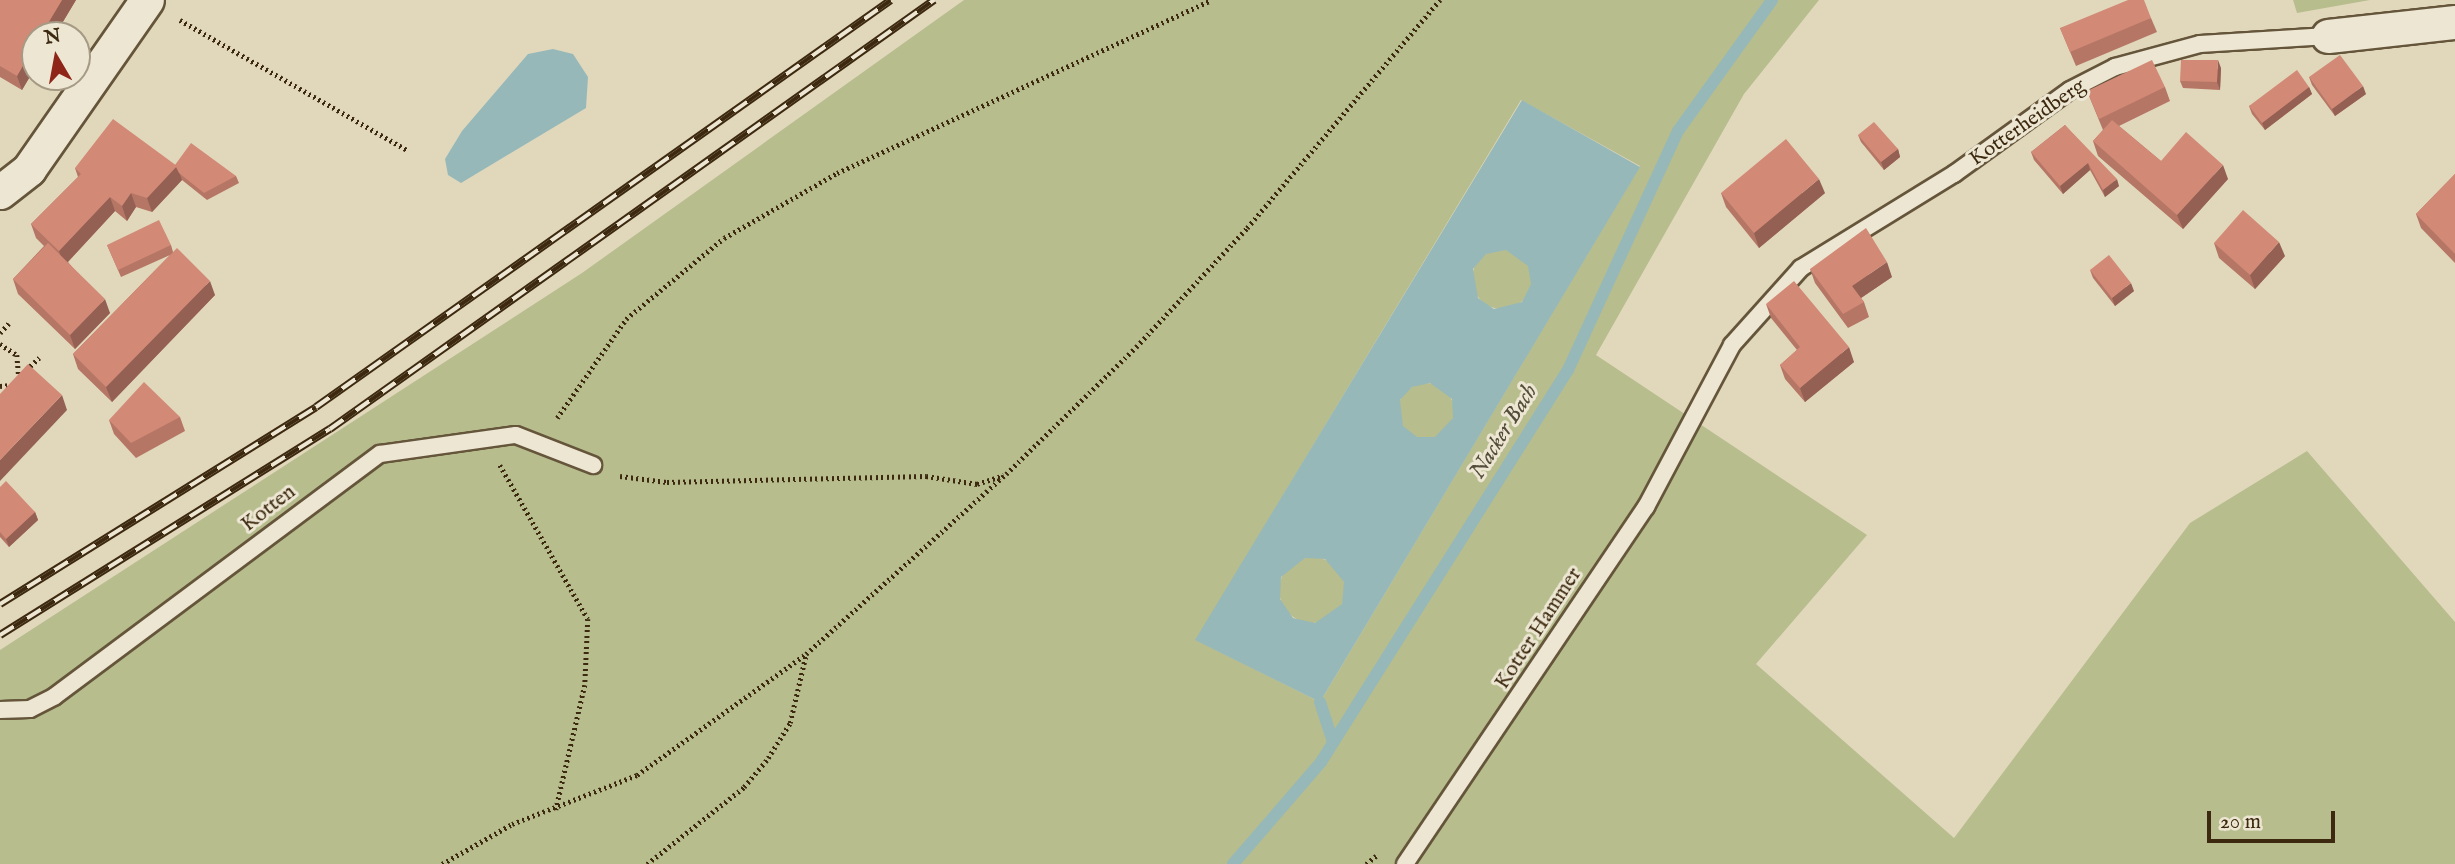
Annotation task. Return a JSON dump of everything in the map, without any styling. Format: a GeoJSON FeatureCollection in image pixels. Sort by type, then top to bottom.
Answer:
{"type":"FeatureCollection","features":[{"type":"Feature","properties":{"kind":"street"},"geometry":{"type":"LineString","coordinates":[[0,192],[29,169],[147,0]]}},
{"type":"Feature","properties":{"kind":"street","name":"Kotterheidberg"},"geometry":{"type":"LineString","coordinates":[[2328,36],[2455,22]]}},
{"type":"Feature","properties":{"kind":"lane","name":"Kotterheidberg"},"geometry":{"type":"LineString","coordinates":[[1699,412],[1732,345],[1801,268],[1954,174],[2070,90],[2160,52],[2328,36]]}},
{"type":"Feature","properties":{"kind":"lane","name":"Kotter Hammer"},"geometry":{"type":"LineString","coordinates":[[1405,864],[1646,507],[1699,412]]}},
{"type":"Feature","properties":{"kind":"lane","name":"Kotten"},"geometry":{"type":"LineString","coordinates":[[0,710],[30,709],[55,696],[363,462],[485,437],[542,443],[593,465]]}},
{"type":"Feature","properties":{"kind":"path"},"geometry":{"type":"LineString","coordinates":[[147,0],[407,150]]}},
{"type":"Feature","properties":{"kind":"path"},"geometry":{"type":"LineString","coordinates":[[542,443],[595,355],[626,319],[724,238],[837,173],[1211,0]]}},
{"type":"Feature","properties":{"kind":"path"},"geometry":{"type":"LineString","coordinates":[[442,864],[512,824],[556,810],[637,775],[806,653],[1006,474],[1215,263],[1440,0]]}},
{"type":"Feature","properties":{"kind":"path"},"geometry":{"type":"LineString","coordinates":[[0,333],[9,323]]}},
{"type":"Feature","properties":{"kind":"path"},"geometry":{"type":"LineString","coordinates":[[0,344],[17,355],[19,378]]}},
{"type":"Feature","properties":{"kind":"path"},"geometry":{"type":"LineString","coordinates":[[0,395],[39,358]]}},
{"type":"Feature","properties":{"kind":"path"},"geometry":{"type":"LineString","coordinates":[[0,386],[11,385]]}},
{"type":"Feature","properties":{"kind":"path"},"geometry":{"type":"LineString","coordinates":[[485,437],[588,619],[585,684],[556,810]]}},
{"type":"Feature","properties":{"kind":"path"},"geometry":{"type":"LineString","coordinates":[[593,465],[631,480],[667,482],[926,476],[977,484],[1006,474]]}},
{"type":"Feature","properties":{"kind":"path"},"geometry":{"type":"LineString","coordinates":[[647,864],[744,787],[768,758],[790,723],[806,653]]}},
{"type":"Feature","properties":{"kind":"green space"},"geometry":{"type":"Polygon","coordinates":[[[964,0],[1819,0],[1744,94],[1596,355],[1867,535],[1756,664],[1954,838],[2190,523],[2307,451],[2455,622],[2455,864],[0,864],[0,650],[582,273],[964,0]],[[1521,100],[1196,640],[1320,702],[1640,166],[1521,100]]]}},
{"type":"Feature","properties":{"kind":"green space"},"geometry":{"type":"Polygon","coordinates":[[[2293,0],[2370,0],[2297,13],[2293,0]]]}},
{"type":"Feature","properties":{"kind":"green space"},"geometry":{"type":"Polygon","coordinates":[[[1502,249],[1519,254],[1527,262],[1532,279],[1527,296],[1519,304],[1502,309],[1485,304],[1477,296],[1472,279],[1477,262],[1485,254],[1502,249]]]}},
{"type":"Feature","properties":{"kind":"green space"},"geometry":{"type":"Polygon","coordinates":[[[1426,383],[1437,385],[1446,391],[1452,400],[1452,422],[1446,431],[1437,437],[1426,439],[1415,437],[1406,431],[1400,422],[1398,411],[1400,400],[1406,391],[1415,385],[1426,383]]]}},
{"type":"Feature","properties":{"kind":"green space"},"geometry":{"type":"Polygon","coordinates":[[[1312,557],[1325,559],[1340,572],[1345,590],[1343,603],[1330,618],[1312,623],[1299,621],[1284,608],[1279,590],[1281,577],[1294,562],[1312,557]]]}},
{"type":"Feature","properties":{"kind":"water"},"geometry":{"type":"Polygon","coordinates":[[[553,49],[573,54],[588,77],[586,108],[461,183],[448,175],[445,159],[462,131],[528,54],[553,49]]]}},
{"type":"Feature","properties":{"kind":"water"},"geometry":{"type":"Polygon","coordinates":[[[1522,100],[1640,167],[1320,702],[1195,640],[1522,100]],[[1506,250],[1486,254],[1473,269],[1478,298],[1494,309],[1522,302],[1531,284],[1528,266],[1506,250]],[[1430,383],[1412,387],[1400,400],[1403,426],[1417,437],[1435,437],[1453,418],[1452,399],[1430,383]],[[1305,558],[1281,577],[1280,599],[1293,618],[1315,623],[1342,604],[1344,582],[1325,559],[1305,558]]]}},
{"type":"Feature","properties":{"kind":"building"},"geometry":{"type":"Polygon","coordinates":[[[0,0],[62,0],[49,21],[21,21],[21,69],[17,76],[0,66],[0,0]]]}},
{"type":"Feature","properties":{"kind":"building"},"geometry":{"type":"Polygon","coordinates":[[[2128,0],[2144,0],[2151,18],[2070,52],[2060,28],[2128,0]]]}},
{"type":"Feature","properties":{"kind":"building"},"geometry":{"type":"Polygon","coordinates":[[[2340,55],[2363,86],[2332,109],[2309,77],[2340,55]]]}},
{"type":"Feature","properties":{"kind":"building"},"geometry":{"type":"Polygon","coordinates":[[[2152,60],[2165,87],[2099,119],[2087,91],[2152,60]]]}},
{"type":"Feature","properties":{"kind":"building"},"geometry":{"type":"Polygon","coordinates":[[[2181,60],[2218,60],[2217,82],[2180,81],[2181,60]]]}},
{"type":"Feature","properties":{"kind":"building"},"geometry":{"type":"Polygon","coordinates":[[[2297,70],[2309,87],[2262,123],[2249,106],[2297,70]]]}},
{"type":"Feature","properties":{"kind":"building"},"geometry":{"type":"Polygon","coordinates":[[[113,119],[177,166],[147,198],[131,193],[122,206],[110,197],[59,251],[31,224],[81,174],[75,168],[113,119]]]}},
{"type":"Feature","properties":{"kind":"building"},"geometry":{"type":"Polygon","coordinates":[[[2112,120],[2161,161],[2186,132],[2223,165],[2177,215],[2093,141],[2112,120]]]}},
{"type":"Feature","properties":{"kind":"building"},"geometry":{"type":"Polygon","coordinates":[[[1874,122],[1898,149],[1881,162],[1858,135],[1874,122]]]}},
{"type":"Feature","properties":{"kind":"building"},"geometry":{"type":"Polygon","coordinates":[[[2065,125],[2117,179],[2103,190],[2088,163],[2060,186],[2031,152],[2065,125]]]}},
{"type":"Feature","properties":{"kind":"building"},"geometry":{"type":"Polygon","coordinates":[[[1786,139],[1819,179],[1754,233],[1721,193],[1786,139]]]}},
{"type":"Feature","properties":{"kind":"building"},"geometry":{"type":"Polygon","coordinates":[[[191,143],[236,176],[204,193],[179,173],[175,165],[191,143]]]}},
{"type":"Feature","properties":{"kind":"building"},"geometry":{"type":"Polygon","coordinates":[[[2455,174],[2455,254],[2416,214],[2455,174]]]}},
{"type":"Feature","properties":{"kind":"building"},"geometry":{"type":"Polygon","coordinates":[[[2243,210],[2279,242],[2250,275],[2214,243],[2243,210]]]}},
{"type":"Feature","properties":{"kind":"building"},"geometry":{"type":"Polygon","coordinates":[[[159,220],[171,245],[118,270],[107,245],[159,220]]]}},
{"type":"Feature","properties":{"kind":"building"},"geometry":{"type":"Polygon","coordinates":[[[1866,228],[1887,262],[1852,286],[1864,302],[1843,314],[1810,269],[1866,228]]]}},
{"type":"Feature","properties":{"kind":"building"},"geometry":{"type":"Polygon","coordinates":[[[48,243],[105,299],[70,335],[13,279],[48,243]]]}},
{"type":"Feature","properties":{"kind":"building"},"geometry":{"type":"Polygon","coordinates":[[[177,248],[210,281],[106,387],[73,354],[177,248]]]}},
{"type":"Feature","properties":{"kind":"building"},"geometry":{"type":"Polygon","coordinates":[[[2109,255],[2131,283],[2112,298],[2090,270],[2109,255]]]}},
{"type":"Feature","properties":{"kind":"building"},"geometry":{"type":"Polygon","coordinates":[[[1794,281],[1849,347],[1800,388],[1780,365],[1800,347],[1766,304],[1794,281]]]}},
{"type":"Feature","properties":{"kind":"building"},"geometry":{"type":"Polygon","coordinates":[[[28,364],[62,395],[0,460],[0,394],[28,364]]]}},
{"type":"Feature","properties":{"kind":"building"},"geometry":{"type":"Polygon","coordinates":[[[144,382],[180,417],[131,443],[109,420],[144,382]]]}},
{"type":"Feature","properties":{"kind":"building"},"geometry":{"type":"Polygon","coordinates":[[[6,481],[35,512],[6,539],[0,532],[0,487],[6,481]]]}},
{"type":"Feature","properties":{"kind":"waterway","name":"Nacker Bach"},"geometry":{"type":"LineString","coordinates":[[1233,864],[1321,762],[1568,370],[1678,131],[1772,0]]}},
{"type":"Feature","properties":{"kind":"waterway"},"geometry":{"type":"LineString","coordinates":[[1320,702],[1333,742]]}},
{"type":"Feature","properties":{"kind":"railway"},"geometry":{"type":"LineString","coordinates":[[0,604],[316,407],[891,0]]}},
{"type":"Feature","properties":{"kind":"railway"},"geometry":{"type":"LineString","coordinates":[[0,635],[330,429],[934,0]]}}]}
